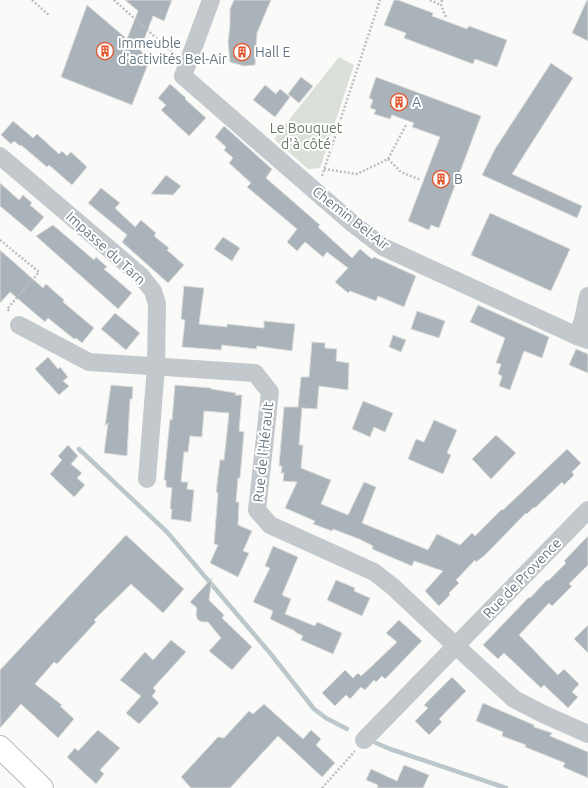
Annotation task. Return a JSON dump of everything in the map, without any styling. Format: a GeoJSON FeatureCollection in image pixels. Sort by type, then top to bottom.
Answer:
{"type":"FeatureCollection","features":[{"type":"Feature","properties":{"kind":"street"},"geometry":{"type":"LineString","coordinates":[[185,71],[211,0]]}},
{"type":"Feature","properties":{"kind":"street","name":"Chemin Bel-Air"},"geometry":{"type":"LineString","coordinates":[[185,71],[316,192],[383,247],[582,338]]}},
{"type":"Feature","properties":{"kind":"street","name":"Impasse du Tarn"},"geometry":{"type":"LineString","coordinates":[[0,156],[141,276],[153,291],[157,304],[156,367],[147,479]]}},
{"type":"Feature","properties":{"kind":"street"},"geometry":{"type":"LineString","coordinates":[[582,338],[583,320],[588,296]]}},
{"type":"Feature","properties":{"kind":"street","name":"Rue de l'Hérault"},"geometry":{"type":"LineString","coordinates":[[20,325],[89,362],[255,374],[270,392],[257,510],[270,525],[374,572],[392,586],[514,699],[588,734]]}},
{"type":"Feature","properties":{"kind":"street","name":"Rue de Provence"},"geometry":{"type":"LineString","coordinates":[[456,646],[588,510]]}},
{"type":"Feature","properties":{"kind":"street"},"geometry":{"type":"LineString","coordinates":[[364,740],[456,646]]}},
{"type":"Feature","properties":{"kind":"street"},"geometry":{"type":"LineString","coordinates":[[0,747],[42,788]]}},
{"type":"Feature","properties":{"kind":"path"},"geometry":{"type":"LineString","coordinates":[[32,0],[50,16]]}},
{"type":"Feature","properties":{"kind":"path"},"geometry":{"type":"LineString","coordinates":[[114,0],[185,71]]}},
{"type":"Feature","properties":{"kind":"path"},"geometry":{"type":"LineString","coordinates":[[316,192],[380,0]]}},
{"type":"Feature","properties":{"kind":"path"},"geometry":{"type":"LineString","coordinates":[[430,0],[441,5]]}},
{"type":"Feature","properties":{"kind":"path"},"geometry":{"type":"LineString","coordinates":[[442,0],[441,5],[446,17]]}},
{"type":"Feature","properties":{"kind":"path"},"geometry":{"type":"LineString","coordinates":[[324,170],[357,174],[388,158],[406,126]]}},
{"type":"Feature","properties":{"kind":"path"},"geometry":{"type":"LineString","coordinates":[[388,158],[401,172],[421,180]]}},
{"type":"Feature","properties":{"kind":"path"},"geometry":{"type":"LineString","coordinates":[[0,240],[39,272],[6,309],[20,325]]}},
{"type":"Feature","properties":{"kind":"path"},"geometry":{"type":"LineString","coordinates":[[322,788],[364,740]]}},
{"type":"Feature","properties":{"kind":"green space","name":"Le Bouquet d'à côté"},"geometry":{"type":"Polygon","coordinates":[[[339,57],[354,65],[320,168],[308,169],[274,139],[339,57]]]}},
{"type":"Feature","properties":{"kind":"building","name":"Immeuble d'activités Bel-Air"},"geometry":{"type":"Polygon","coordinates":[[[125,0],[172,0],[164,21],[153,16],[140,50],[150,59],[132,105],[61,77],[87,5],[127,39],[138,11],[125,0]]]}},
{"type":"Feature","properties":{"kind":"building"},"geometry":{"type":"Polygon","coordinates":[[[234,0],[271,0],[257,33],[255,65],[244,66],[230,62],[228,42],[230,9],[234,0]]]}},
{"type":"Feature","properties":{"kind":"building"},"geometry":{"type":"Polygon","coordinates":[[[394,0],[398,0],[433,13],[432,16],[467,29],[469,26],[507,40],[497,67],[475,59],[473,64],[404,38],[406,33],[384,25],[394,0]]]}},
{"type":"Feature","properties":{"kind":"building"},"geometry":{"type":"Polygon","coordinates":[[[588,0],[588,41],[572,33],[588,0]]]}},
{"type":"Feature","properties":{"kind":"building"},"geometry":{"type":"Polygon","coordinates":[[[551,63],[573,78],[512,174],[582,206],[577,218],[482,175],[495,149],[551,63]]]}},
{"type":"Feature","properties":{"kind":"building"},"geometry":{"type":"Polygon","coordinates":[[[301,77],[313,86],[299,103],[288,94],[301,77]]]}},
{"type":"Feature","properties":{"kind":"building"},"geometry":{"type":"Polygon","coordinates":[[[376,77],[481,116],[439,228],[431,225],[429,230],[408,221],[440,137],[412,127],[414,123],[392,115],[390,119],[374,114],[376,110],[370,108],[373,100],[369,98],[376,77]]]}},
{"type":"Feature","properties":{"kind":"building"},"geometry":{"type":"Polygon","coordinates":[[[170,84],[206,118],[189,136],[161,110],[166,105],[158,98],[170,84]]]}},
{"type":"Feature","properties":{"kind":"building"},"geometry":{"type":"Polygon","coordinates":[[[265,85],[276,94],[280,89],[290,97],[275,117],[253,100],[265,85]]]}},
{"type":"Feature","properties":{"kind":"building"},"geometry":{"type":"Polygon","coordinates":[[[13,121],[33,138],[37,134],[59,154],[62,151],[67,156],[71,152],[87,167],[72,185],[49,165],[47,167],[21,145],[20,146],[14,141],[11,144],[1,135],[13,121]]]}},
{"type":"Feature","properties":{"kind":"building"},"geometry":{"type":"Polygon","coordinates":[[[224,126],[272,169],[266,178],[320,225],[318,227],[352,258],[360,249],[372,259],[374,257],[416,276],[404,307],[378,296],[376,301],[350,291],[348,293],[335,282],[348,268],[327,252],[323,257],[305,242],[297,251],[287,242],[297,229],[247,187],[251,183],[229,163],[233,158],[224,150],[226,147],[215,137],[224,126]]]}},
{"type":"Feature","properties":{"kind":"building"},"geometry":{"type":"Polygon","coordinates":[[[166,175],[181,186],[173,195],[151,194],[166,175]]]}},
{"type":"Feature","properties":{"kind":"building"},"geometry":{"type":"Polygon","coordinates":[[[0,183],[19,200],[23,195],[32,203],[30,205],[44,217],[31,232],[0,206],[0,183]]]}},
{"type":"Feature","properties":{"kind":"building"},"geometry":{"type":"Polygon","coordinates":[[[101,188],[120,203],[115,208],[135,227],[141,220],[156,233],[154,236],[169,248],[167,250],[184,265],[168,283],[122,242],[127,235],[88,203],[101,188]]]}},
{"type":"Feature","properties":{"kind":"building"},"geometry":{"type":"Polygon","coordinates":[[[490,213],[570,249],[551,291],[471,255],[490,213]]]}},
{"type":"Feature","properties":{"kind":"building"},"geometry":{"type":"Polygon","coordinates":[[[53,225],[94,260],[96,257],[107,267],[104,269],[132,293],[118,309],[36,236],[53,225]]]}},
{"type":"Feature","properties":{"kind":"building"},"geometry":{"type":"Polygon","coordinates":[[[223,237],[240,248],[232,261],[214,249],[223,237]]]}},
{"type":"Feature","properties":{"kind":"building"},"geometry":{"type":"Polygon","coordinates":[[[0,250],[43,288],[46,284],[64,300],[63,302],[94,328],[82,343],[76,338],[74,339],[48,318],[45,322],[10,292],[0,303],[0,250]]]}},
{"type":"Feature","properties":{"kind":"building"},"geometry":{"type":"Polygon","coordinates":[[[184,286],[204,288],[199,324],[227,327],[227,324],[264,328],[264,321],[295,324],[292,351],[257,346],[256,349],[222,345],[221,350],[182,347],[185,320],[181,319],[184,286]]]}},
{"type":"Feature","properties":{"kind":"building"},"geometry":{"type":"Polygon","coordinates":[[[478,305],[549,337],[542,358],[524,351],[510,390],[499,386],[502,376],[498,374],[501,364],[496,363],[505,338],[470,322],[478,305]]]}},
{"type":"Feature","properties":{"kind":"building"},"geometry":{"type":"Polygon","coordinates":[[[417,311],[445,321],[439,338],[411,329],[417,311]]]}},
{"type":"Feature","properties":{"kind":"building"},"geometry":{"type":"Polygon","coordinates":[[[115,313],[140,333],[126,350],[101,329],[115,313]]]}},
{"type":"Feature","properties":{"kind":"building"},"geometry":{"type":"Polygon","coordinates":[[[393,335],[406,340],[401,352],[389,347],[393,335]]]}},
{"type":"Feature","properties":{"kind":"building"},"geometry":{"type":"Polygon","coordinates":[[[312,342],[325,343],[325,348],[337,349],[336,361],[349,363],[348,390],[319,386],[317,409],[302,408],[299,445],[303,445],[301,468],[331,480],[321,504],[348,515],[364,482],[376,487],[362,523],[428,550],[437,534],[460,545],[472,533],[475,536],[567,449],[581,463],[572,472],[574,475],[564,485],[562,482],[535,508],[534,507],[527,514],[526,513],[485,555],[476,562],[475,560],[456,580],[459,583],[439,606],[425,591],[443,571],[414,561],[412,566],[372,549],[373,546],[359,539],[333,529],[332,531],[313,524],[315,521],[285,508],[297,482],[283,481],[284,473],[281,473],[282,466],[279,466],[284,407],[298,407],[301,377],[309,377],[312,342]]]}},
{"type":"Feature","properties":{"kind":"building"},"geometry":{"type":"Polygon","coordinates":[[[576,349],[588,354],[588,373],[569,365],[576,349]]]}},
{"type":"Feature","properties":{"kind":"building"},"geometry":{"type":"Polygon","coordinates":[[[48,357],[58,369],[60,367],[68,377],[63,381],[69,386],[59,395],[35,369],[48,357]]]}},
{"type":"Feature","properties":{"kind":"building"},"geometry":{"type":"Polygon","coordinates":[[[111,385],[133,387],[132,399],[130,399],[127,456],[104,453],[108,423],[105,426],[111,385]]]}},
{"type":"Feature","properties":{"kind":"building"},"geometry":{"type":"Polygon","coordinates":[[[175,385],[211,388],[236,393],[235,395],[242,395],[239,431],[244,432],[240,478],[238,478],[236,502],[239,502],[238,525],[252,531],[243,551],[249,553],[238,577],[210,563],[218,545],[214,544],[218,493],[216,492],[220,460],[224,460],[229,413],[204,411],[202,437],[190,436],[188,452],[184,452],[181,482],[188,482],[187,489],[194,490],[191,522],[171,519],[172,509],[170,509],[172,488],[166,487],[166,480],[164,480],[175,385]]]}},
{"type":"Feature","properties":{"kind":"building"},"geometry":{"type":"Polygon","coordinates":[[[363,401],[393,413],[385,432],[374,427],[370,437],[352,429],[363,401]]]}},
{"type":"Feature","properties":{"kind":"building"},"geometry":{"type":"Polygon","coordinates":[[[434,420],[457,430],[447,453],[451,455],[443,474],[408,459],[416,439],[424,442],[434,420]]]}},
{"type":"Feature","properties":{"kind":"building"},"geometry":{"type":"Polygon","coordinates":[[[496,435],[516,453],[491,479],[472,459],[496,435]]]}},
{"type":"Feature","properties":{"kind":"building"},"geometry":{"type":"Polygon","coordinates":[[[68,445],[78,456],[71,464],[82,473],[77,478],[85,485],[74,497],[50,474],[62,460],[58,456],[68,445]]]}},
{"type":"Feature","properties":{"kind":"building"},"geometry":{"type":"Polygon","coordinates":[[[126,535],[184,589],[163,613],[131,584],[94,620],[96,622],[57,664],[54,662],[35,684],[62,705],[60,706],[74,719],[58,738],[21,704],[0,728],[0,670],[126,535]]]}},
{"type":"Feature","properties":{"kind":"building"},"geometry":{"type":"Polygon","coordinates":[[[588,536],[588,565],[569,584],[572,586],[552,606],[549,603],[519,635],[558,675],[564,669],[579,684],[572,692],[578,697],[568,708],[544,685],[541,688],[504,653],[498,659],[483,645],[529,597],[530,598],[566,563],[564,561],[588,536]]]}},
{"type":"Feature","properties":{"kind":"building"},"geometry":{"type":"Polygon","coordinates":[[[273,546],[298,557],[282,595],[291,599],[285,614],[315,626],[317,622],[342,633],[333,654],[301,640],[303,636],[270,619],[273,611],[253,602],[270,568],[265,566],[273,546]]]}},
{"type":"Feature","properties":{"kind":"building"},"geometry":{"type":"Polygon","coordinates":[[[212,578],[209,600],[224,615],[222,618],[252,647],[232,670],[209,651],[221,638],[208,622],[198,620],[196,615],[197,608],[190,602],[212,578]]]}},
{"type":"Feature","properties":{"kind":"building"},"geometry":{"type":"Polygon","coordinates":[[[336,580],[355,588],[354,591],[370,598],[362,616],[327,600],[336,580]]]}},
{"type":"Feature","properties":{"kind":"building"},"geometry":{"type":"Polygon","coordinates":[[[399,620],[422,641],[385,679],[382,676],[376,682],[374,680],[365,690],[361,687],[350,699],[346,695],[335,706],[322,693],[345,670],[353,678],[358,673],[361,676],[372,666],[397,642],[386,633],[399,620]]]}},
{"type":"Feature","properties":{"kind":"building"},"geometry":{"type":"Polygon","coordinates":[[[588,625],[588,653],[574,639],[588,625]]]}},
{"type":"Feature","properties":{"kind":"building"},"geometry":{"type":"Polygon","coordinates":[[[171,640],[186,652],[153,688],[156,691],[152,696],[159,703],[139,724],[126,713],[141,696],[120,680],[145,652],[153,660],[171,640]]]}},
{"type":"Feature","properties":{"kind":"building"},"geometry":{"type":"Polygon","coordinates":[[[452,677],[466,691],[439,719],[442,722],[429,735],[415,721],[428,708],[424,705],[452,677]]]}},
{"type":"Feature","properties":{"kind":"building"},"geometry":{"type":"Polygon","coordinates":[[[483,703],[534,725],[534,727],[552,733],[550,736],[588,752],[588,778],[563,767],[565,763],[525,747],[526,745],[502,736],[503,732],[476,721],[483,703]]]}},
{"type":"Feature","properties":{"kind":"building"},"geometry":{"type":"Polygon","coordinates":[[[264,704],[303,739],[311,730],[321,739],[316,745],[335,763],[322,777],[278,736],[230,788],[191,788],[181,777],[218,737],[224,738],[249,711],[253,714],[264,704]]]}},
{"type":"Feature","properties":{"kind":"building"},"geometry":{"type":"Polygon","coordinates":[[[98,730],[120,748],[100,770],[104,774],[96,784],[67,757],[75,748],[78,751],[98,730]]]}},
{"type":"Feature","properties":{"kind":"building"},"geometry":{"type":"Polygon","coordinates":[[[404,765],[429,775],[423,788],[377,788],[378,785],[366,780],[371,769],[397,781],[404,765]]]}},
{"type":"Feature","properties":{"kind":"waterway"},"geometry":{"type":"LineString","coordinates":[[79,449],[167,532],[270,653],[314,709],[326,718],[347,729]]}},
{"type":"Feature","properties":{"kind":"waterway"},"geometry":{"type":"LineString","coordinates":[[376,743],[506,788]]}},
{"type":"Feature","properties":{"kind":"place","name":"Immeuble d'activités Bel-Air"},"geometry":{"type":"Point","coordinates":[105,51]}},
{"type":"Feature","properties":{"kind":"place","name":"Hall E"},"geometry":{"type":"Point","coordinates":[242,52]}},
{"type":"Feature","properties":{"kind":"place","name":"A"},"geometry":{"type":"Point","coordinates":[399,102]}},
{"type":"Feature","properties":{"kind":"place","name":"B"},"geometry":{"type":"Point","coordinates":[441,179]}}]}
